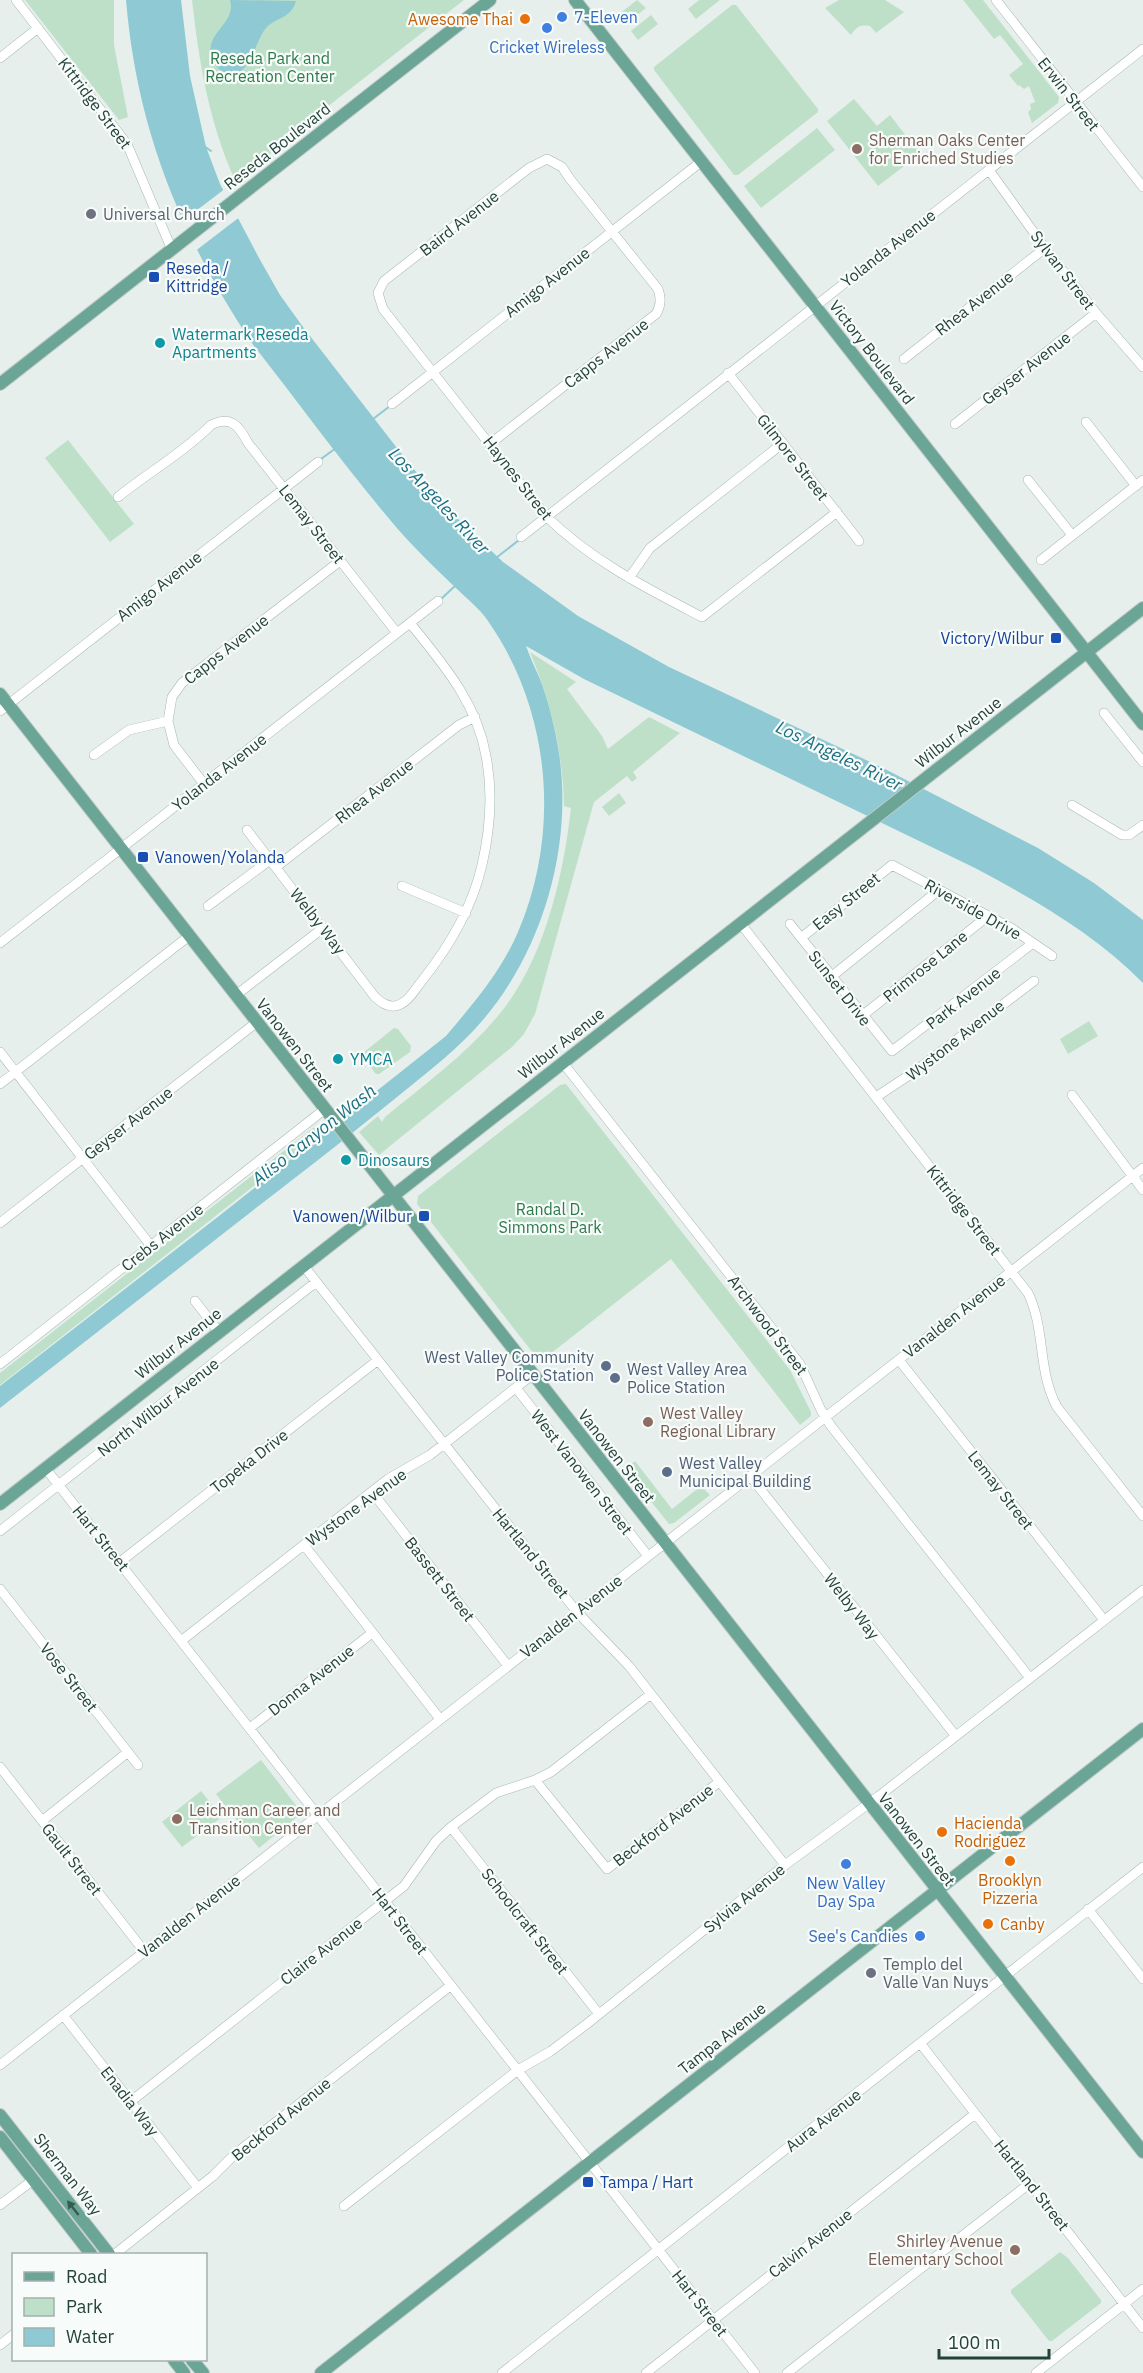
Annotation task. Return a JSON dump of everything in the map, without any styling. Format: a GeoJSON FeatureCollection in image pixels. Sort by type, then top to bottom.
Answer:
{"type":"FeatureCollection","features":[{"type":"Feature","properties":{"kind":"main road","name":"Reseda Boulevard"},"geometry":{"type":"LineString","coordinates":[[0,384],[490,0]]}},
{"type":"Feature","properties":{"kind":"main road","name":"Victory Boulevard"},"geometry":{"type":"LineString","coordinates":[[575,0],[1143,724]]}},
{"type":"Feature","properties":{"kind":"main road","name":"Wilbur Avenue"},"geometry":{"type":"LineString","coordinates":[[0,1504],[1143,608]]}},
{"type":"Feature","properties":{"kind":"main road","name":"Vanowen Street"},"geometry":{"type":"LineString","coordinates":[[0,694],[4,708],[121,849],[1143,2152]]}},
{"type":"Feature","properties":{"kind":"main road","name":"Tampa Avenue"},"geometry":{"type":"LineString","coordinates":[[321,2373],[1143,1728]]}},
{"type":"Feature","properties":{"kind":"main road","name":"Sherman Way"},"geometry":{"type":"LineString","coordinates":[[0,2115],[108,2253]]}},
{"type":"Feature","properties":{"kind":"main road","name":"Sherman Way"},"geometry":{"type":"LineString","coordinates":[[0,2138],[90,2253]]}},
{"type":"Feature","properties":{"kind":"main road"},"geometry":{"type":"LineString","coordinates":[[175,2361],[184,2373]]}},
{"type":"Feature","properties":{"kind":"main road"},"geometry":{"type":"LineString","coordinates":[[193,2361],[203,2373]]}},
{"type":"Feature","properties":{"kind":"street","name":"Kittridge Street"},"geometry":{"type":"LineString","coordinates":[[16,0],[127,144],[176,246]]}},
{"type":"Feature","properties":{"kind":"street","name":"Erwin Street"},"geometry":{"type":"LineString","coordinates":[[996,0],[1143,187]]}},
{"type":"Feature","properties":{"kind":"street"},"geometry":{"type":"LineString","coordinates":[[0,58],[38,28]]}},
{"type":"Feature","properties":{"kind":"street","name":"Yolanda Avenue"},"geometry":{"type":"LineString","coordinates":[[521,537],[1143,49]]}},
{"type":"Feature","properties":{"kind":"street","name":"Baird Avenue"},"geometry":{"type":"LineString","coordinates":[[378,292],[384,281],[530,168],[547,159],[562,167],[611,232]]}},
{"type":"Feature","properties":{"kind":"street","name":"Amigo Avenue"},"geometry":{"type":"LineString","coordinates":[[392,404],[702,161]]}},
{"type":"Feature","properties":{"kind":"street","name":"Sylvan Street"},"geometry":{"type":"LineString","coordinates":[[989,170],[1045,248],[1096,313],[1143,367]]}},
{"type":"Feature","properties":{"kind":"street","name":"Capps Avenue"},"geometry":{"type":"LineString","coordinates":[[490,444],[656,314],[660,303],[658,289],[611,232]]}},
{"type":"Feature","properties":{"kind":"street","name":"Rhea Avenue"},"geometry":{"type":"LineString","coordinates":[[904,359],[1045,248]]}},
{"type":"Feature","properties":{"kind":"street","name":"Haynes Street"},"geometry":{"type":"LineString","coordinates":[[378,292],[383,309],[546,516],[574,541],[629,578],[702,617],[837,512]]}},
{"type":"Feature","properties":{"kind":"street","name":"Geyser Avenue"},"geometry":{"type":"LineString","coordinates":[[955,424],[1096,313]]}},
{"type":"Feature","properties":{"kind":"street","name":"Gilmore Street"},"geometry":{"type":"LineString","coordinates":[[728,373],[859,541]]}},
{"type":"Feature","properties":{"kind":"street","name":"Lemay Street"},"geometry":{"type":"LineString","coordinates":[[118,496],[166,462],[211,425],[225,420],[231,421],[240,428],[248,443],[397,633]]}},
{"type":"Feature","properties":{"kind":"street"},"geometry":{"type":"LineString","coordinates":[[1041,560],[1139,483],[1086,422]]}},
{"type":"Feature","properties":{"kind":"street"},"geometry":{"type":"LineString","coordinates":[[629,578],[650,548],[783,443]]}},
{"type":"Feature","properties":{"kind":"street","name":"Amigo Avenue"},"geometry":{"type":"LineString","coordinates":[[4,708],[318,462]]}},
{"type":"Feature","properties":{"kind":"street"},"geometry":{"type":"LineString","coordinates":[[1029,480],[1072,535]]}},
{"type":"Feature","properties":{"kind":"street","name":"Capps Avenue"},"geometry":{"type":"LineString","coordinates":[[168,721],[172,697],[182,683],[340,561]]}},
{"type":"Feature","properties":{"kind":"street","name":"Yolanda Avenue"},"geometry":{"type":"LineString","coordinates":[[0,943],[438,601]]}},
{"type":"Feature","properties":{"kind":"street"},"geometry":{"type":"LineString","coordinates":[[402,886],[466,913],[482,865],[490,820],[488,764],[475,717],[454,678],[410,623]]}},
{"type":"Feature","properties":{"kind":"street"},"geometry":{"type":"LineString","coordinates":[[1104,713],[1143,762]]}},
{"type":"Feature","properties":{"kind":"street","name":"Rhea Avenue"},"geometry":{"type":"LineString","coordinates":[[208,906],[273,864],[459,724],[475,717]]}},
{"type":"Feature","properties":{"kind":"street"},"geometry":{"type":"LineString","coordinates":[[94,754],[129,730],[168,721],[174,746],[204,784]]}},
{"type":"Feature","properties":{"kind":"street"},"geometry":{"type":"LineString","coordinates":[[1072,805],[1122,835],[1129,835],[1143,825]]}},
{"type":"Feature","properties":{"kind":"street","name":"Welby Way"},"geometry":{"type":"LineString","coordinates":[[247,830],[383,1004],[393,1007],[403,1003],[433,967],[451,941],[466,913]]}},
{"type":"Feature","properties":{"kind":"street","name":"Riverside Drive"},"geometry":{"type":"LineString","coordinates":[[892,865],[988,916],[1052,956]]}},
{"type":"Feature","properties":{"kind":"street","name":"Easy Street"},"geometry":{"type":"LineString","coordinates":[[801,938],[892,865]]}},
{"type":"Feature","properties":{"kind":"street"},"geometry":{"type":"LineString","coordinates":[[831,977],[939,890]]}},
{"type":"Feature","properties":{"kind":"street","name":"Primrose Lane"},"geometry":{"type":"LineString","coordinates":[[862,1016],[988,916]]}},
{"type":"Feature","properties":{"kind":"street","name":"Kittridge Street"},"geometry":{"type":"LineString","coordinates":[[741,924],[1028,1293],[1036,1309],[1044,1376],[1057,1407],[1143,1516]]}},
{"type":"Feature","properties":{"kind":"street","name":"Sunset Drive"},"geometry":{"type":"LineString","coordinates":[[790,924],[892,1052]]}},
{"type":"Feature","properties":{"kind":"street"},"geometry":{"type":"LineString","coordinates":[[236,995],[323,928]]}},
{"type":"Feature","properties":{"kind":"street"},"geometry":{"type":"LineString","coordinates":[[0,1084],[189,936]]}},
{"type":"Feature","properties":{"kind":"street","name":"Park Avenue"},"geometry":{"type":"LineString","coordinates":[[892,1052],[1033,943]]}},
{"type":"Feature","properties":{"kind":"street","name":"Wystone Avenue"},"geometry":{"type":"LineString","coordinates":[[876,1097],[906,1078],[1034,981]]}},
{"type":"Feature","properties":{"kind":"street","name":"Geyser Avenue"},"geometry":{"type":"LineString","coordinates":[[0,1223],[256,1022]]}},
{"type":"Feature","properties":{"kind":"street"},"geometry":{"type":"LineString","coordinates":[[0,1052],[151,1246]]}},
{"type":"Feature","properties":{"kind":"street","name":"Archwood Street"},"geometry":{"type":"LineString","coordinates":[[563,1063],[800,1364],[825,1417],[1030,1678]]}},
{"type":"Feature","properties":{"kind":"street"},"geometry":{"type":"LineString","coordinates":[[1072,1095],[1143,1190]]}},
{"type":"Feature","properties":{"kind":"street","name":"Crebs Avenue"},"geometry":{"type":"LineString","coordinates":[[0,1364],[324,1109]]}},
{"type":"Feature","properties":{"kind":"street","name":"Vanalden Avenue"},"geometry":{"type":"LineString","coordinates":[[0,2065],[1143,1168]]}},
{"type":"Feature","properties":{"kind":"street","name":"Hartland Street"},"geometry":{"type":"LineString","coordinates":[[303,1265],[577,1612],[617,1652],[785,1865]]}},
{"type":"Feature","properties":{"kind":"street","name":"North Wilbur Avenue"},"geometry":{"type":"LineString","coordinates":[[0,1531],[316,1282]]}},
{"type":"Feature","properties":{"kind":"street"},"geometry":{"type":"LineString","coordinates":[[195,1301],[219,1332]]}},
{"type":"Feature","properties":{"kind":"street","name":"Topeka Drive"},"geometry":{"type":"LineString","coordinates":[[120,1562],[378,1360]]}},
{"type":"Feature","properties":{"kind":"street","name":"Lemay Street"},"geometry":{"type":"LineString","coordinates":[[898,1360],[1104,1620]]}},
{"type":"Feature","properties":{"kind":"street","name":"Wystone Avenue"},"geometry":{"type":"LineString","coordinates":[[181,1641],[372,1491],[430,1455],[532,1375]]}},
{"type":"Feature","properties":{"kind":"street","name":"West Vanowen Street"},"geometry":{"type":"LineString","coordinates":[[516,1388],[648,1556]]}},
{"type":"Feature","properties":{"kind":"street","name":"Hart Street"},"geometry":{"type":"LineString","coordinates":[[46,1469],[755,2373]]}},
{"type":"Feature","properties":{"kind":"street","name":"Welby Way"},"geometry":{"type":"LineString","coordinates":[[750,1476],[955,1735]]}},
{"type":"Feature","properties":{"kind":"street","name":"Bassett Street"},"geometry":{"type":"LineString","coordinates":[[372,1491],[508,1666]]}},
{"type":"Feature","properties":{"kind":"street"},"geometry":{"type":"LineString","coordinates":[[304,1545],[440,1719]]}},
{"type":"Feature","properties":{"kind":"street","name":"Vose Street"},"geometry":{"type":"LineString","coordinates":[[0,1589],[138,1765]]}},
{"type":"Feature","properties":{"kind":"street","name":"Sylvia Avenue"},"geometry":{"type":"LineString","coordinates":[[344,2206],[518,2070],[551,2051],[599,2014],[785,1865],[868,1804],[1143,1590]]}},
{"type":"Feature","properties":{"kind":"street","name":"Donna Avenue"},"geometry":{"type":"LineString","coordinates":[[250,1728],[372,1633]]}},
{"type":"Feature","properties":{"kind":"street","name":"Claire Avenue"},"geometry":{"type":"LineString","coordinates":[[130,2102],[385,1901],[410,1879],[436,1841],[451,1827],[496,1793],[551,1772],[651,1694]]}},
{"type":"Feature","properties":{"kind":"street"},"geometry":{"type":"LineString","coordinates":[[42,1821],[128,1752]]}},
{"type":"Feature","properties":{"kind":"street","name":"Gault Street"},"geometry":{"type":"LineString","coordinates":[[0,1767],[144,1951]]}},
{"type":"Feature","properties":{"kind":"street","name":"Beckford Avenue"},"geometry":{"type":"LineString","coordinates":[[535,1780],[607,1869],[719,1782]]}},
{"type":"Feature","properties":{"kind":"street","name":"Schoolcraft Street"},"geometry":{"type":"LineString","coordinates":[[451,1827],[599,2014]]}},
{"type":"Feature","properties":{"kind":"street","name":"Aura Avenue"},"geometry":{"type":"LineString","coordinates":[[502,2373],[1143,1867]]}},
{"type":"Feature","properties":{"kind":"street"},"geometry":{"type":"LineString","coordinates":[[1089,1909],[1143,1979]]}},
{"type":"Feature","properties":{"kind":"street","name":"Beckford Avenue"},"geometry":{"type":"LineString","coordinates":[[116,2253],[198,2188],[235,2154],[450,1986]]}},
{"type":"Feature","properties":{"kind":"street","name":"Enadia Way"},"geometry":{"type":"LineString","coordinates":[[63,2015],[198,2188]]}},
{"type":"Feature","properties":{"kind":"street","name":"Hartland Street"},"geometry":{"type":"LineString","coordinates":[[920,2043],[1143,2328]]}},
{"type":"Feature","properties":{"kind":"street","name":"Calvin Avenue"},"geometry":{"type":"LineString","coordinates":[[648,2372],[975,2114]]}},
{"type":"Feature","properties":{"kind":"street"},"geometry":{"type":"LineString","coordinates":[[0,2205],[33,2180]]}},
{"type":"Feature","properties":{"kind":"street"},"geometry":{"type":"LineString","coordinates":[[788,2373],[1030,2183]]}},
{"type":"Feature","properties":{"kind":"street"},"geometry":{"type":"LineString","coordinates":[[1036,2373],[1143,2289]]}},
{"type":"Feature","properties":{"kind":"street"},"geometry":{"type":"LineString","coordinates":[[0,2345],[12,2336]]}},
{"type":"Feature","properties":{"kind":"green space"},"geometry":{"type":"Polygon","coordinates":[[[25,0],[114,0],[114,45],[128,117],[119,120],[25,0]]]}},
{"type":"Feature","properties":{"kind":"green space","name":"Reseda Park and Recreation Center"},"geometry":{"type":"Polygon","coordinates":[[[192,0],[464,0],[235,180],[218,137],[206,92],[192,0]]]}},
{"type":"Feature","properties":{"kind":"green space"},"geometry":{"type":"Polygon","coordinates":[[[637,0],[646,8],[626,24],[618,15],[637,0]]]}},
{"type":"Feature","properties":{"kind":"green space"},"geometry":{"type":"Polygon","coordinates":[[[699,0],[720,0],[696,19],[688,9],[699,0]]]}},
{"type":"Feature","properties":{"kind":"green space"},"geometry":{"type":"Polygon","coordinates":[[[839,0],[885,0],[904,12],[876,33],[870,26],[864,25],[857,28],[851,35],[825,8],[839,0]]]}},
{"type":"Feature","properties":{"kind":"green space"},"geometry":{"type":"Polygon","coordinates":[[[963,0],[983,0],[1059,97],[1058,103],[1032,123],[1028,112],[1031,109],[1030,104],[1035,102],[1029,86],[1024,89],[1018,86],[1009,75],[1023,64],[1000,35],[994,39],[963,0]]]}},
{"type":"Feature","properties":{"kind":"green space"},"geometry":{"type":"Polygon","coordinates":[[[732,5],[736,5],[818,109],[818,112],[738,175],[734,175],[654,70],[654,67],[732,5]]]}},
{"type":"Feature","properties":{"kind":"green space"},"geometry":{"type":"Polygon","coordinates":[[[651,15],[658,24],[638,40],[631,31],[651,15]]]}},
{"type":"Feature","properties":{"kind":"green space"},"geometry":{"type":"Polygon","coordinates":[[[854,99],[877,126],[890,115],[920,154],[878,186],[827,121],[854,99]]]}},
{"type":"Feature","properties":{"kind":"green space"},"geometry":{"type":"Polygon","coordinates":[[[817,128],[835,150],[761,208],[744,186],[817,128]]]}},
{"type":"Feature","properties":{"kind":"green space"},"geometry":{"type":"Polygon","coordinates":[[[68,440],[134,524],[110,542],[45,458],[68,440]]]}},
{"type":"Feature","properties":{"kind":"green space"},"geometry":{"type":"Polygon","coordinates":[[[530,652],[576,682],[567,689],[602,736],[608,749],[649,717],[680,733],[633,772],[637,778],[632,782],[627,776],[594,802],[535,1014],[524,1034],[512,1047],[379,1155],[359,1132],[378,1116],[382,1122],[485,1031],[513,995],[527,971],[549,918],[563,862],[571,808],[564,806],[561,766],[554,728],[544,690],[530,652]]]}},
{"type":"Feature","properties":{"kind":"green space"},"geometry":{"type":"Polygon","coordinates":[[[619,793],[626,803],[609,816],[602,807],[619,793]]]}},
{"type":"Feature","properties":{"kind":"green space"},"geometry":{"type":"Polygon","coordinates":[[[1089,1021],[1098,1036],[1068,1054],[1060,1039],[1089,1021]]]}},
{"type":"Feature","properties":{"kind":"green space"},"geometry":{"type":"Polygon","coordinates":[[[394,1028],[398,1029],[411,1046],[410,1052],[376,1074],[363,1058],[363,1053],[394,1028]]]}},
{"type":"Feature","properties":{"kind":"green space","name":"Randal D. Simmons Park"},"geometry":{"type":"Polygon","coordinates":[[[566,1084],[790,1370],[811,1412],[811,1416],[800,1425],[671,1259],[540,1362],[417,1204],[418,1196],[560,1085],[566,1084]]]}},
{"type":"Feature","properties":{"kind":"green space"},"geometry":{"type":"Polygon","coordinates":[[[318,1127],[324,1131],[0,1385],[0,1373],[313,1128],[318,1127]]]}},
{"type":"Feature","properties":{"kind":"green space"},"geometry":{"type":"Polygon","coordinates":[[[635,1461],[672,1509],[701,1486],[710,1495],[674,1523],[669,1524],[625,1469],[635,1461]]]}},
{"type":"Feature","properties":{"kind":"green space"},"geometry":{"type":"Polygon","coordinates":[[[261,1760],[302,1813],[259,1848],[216,1794],[261,1760]]]}},
{"type":"Feature","properties":{"kind":"green space"},"geometry":{"type":"Polygon","coordinates":[[[201,1791],[222,1817],[182,1847],[162,1822],[201,1791]]]}},
{"type":"Feature","properties":{"kind":"green space"},"geometry":{"type":"Polygon","coordinates":[[[1060,2252],[1068,2258],[1101,2303],[1049,2341],[1011,2290],[1060,2252]]]}},
{"type":"Feature","properties":{"kind":"water","name":"Los Angeles River"},"geometry":{"type":"Polygon","coordinates":[[[126,0],[181,0],[190,76],[206,147],[220,184],[259,258],[280,295],[303,327],[411,466],[453,514],[503,562],[578,616],[669,667],[883,768],[1038,848],[1094,883],[1143,920],[1143,983],[1105,949],[1064,919],[997,880],[584,679],[526,646],[543,688],[556,734],[562,788],[561,824],[557,860],[549,895],[537,930],[522,962],[503,993],[482,1021],[454,1050],[325,1155],[0,1408],[0,1386],[446,1036],[495,974],[518,932],[532,894],[540,854],[544,813],[543,773],[537,733],[525,694],[509,656],[488,621],[407,539],[355,477],[251,342],[203,261],[183,221],[152,137],[140,93],[126,0]]]}},
{"type":"Feature","properties":{"kind":"water"},"geometry":{"type":"Polygon","coordinates":[[[230,0],[296,1],[287,15],[266,28],[245,67],[239,73],[232,75],[216,66],[210,49],[229,16],[230,0]]]}},
{"type":"Feature","properties":{"kind":"pier"},"geometry":{"type":"Polygon","coordinates":[[[226,188],[241,216],[194,252],[180,223],[226,188]]]}},
{"type":"Feature","properties":{"kind":"waterway"},"geometry":{"type":"LineString","coordinates":[[204,146],[211,151]]}},
{"type":"Feature","properties":{"kind":"waterway"},"geometry":{"type":"LineString","coordinates":[[175,218],[177,207]]}},
{"type":"Feature","properties":{"kind":"waterway"},"geometry":{"type":"LineString","coordinates":[[373,419],[390,406]]}},
{"type":"Feature","properties":{"kind":"waterway"},"geometry":{"type":"LineString","coordinates":[[321,459],[336,448]]}},
{"type":"Feature","properties":{"kind":"waterway"},"geometry":{"type":"LineString","coordinates":[[496,558],[519,540]]}},
{"type":"Feature","properties":{"kind":"waterway"},"geometry":{"type":"LineString","coordinates":[[440,600],[456,585]]}},
{"type":"Feature","properties":{"kind":"place","name":"7-Eleven"},"geometry":{"type":"Point","coordinates":[562,17]}},
{"type":"Feature","properties":{"kind":"place","name":"Awesome Thai"},"geometry":{"type":"Point","coordinates":[525,19]}},
{"type":"Feature","properties":{"kind":"place","name":"Cricket Wireless"},"geometry":{"type":"Point","coordinates":[547,28]}},
{"type":"Feature","properties":{"kind":"place","name":"Sherman Oaks Center for Enriched Studies"},"geometry":{"type":"Point","coordinates":[857,149]}},
{"type":"Feature","properties":{"kind":"place","name":"Universal Church"},"geometry":{"type":"Point","coordinates":[91,214]}},
{"type":"Feature","properties":{"kind":"place","name":"Reseda / Kittridge"},"geometry":{"type":"Point","coordinates":[154,277]}},
{"type":"Feature","properties":{"kind":"place","name":"Watermark Reseda Apartments"},"geometry":{"type":"Point","coordinates":[160,343]}},
{"type":"Feature","properties":{"kind":"place","name":"Victory/Wilbur"},"geometry":{"type":"Point","coordinates":[1056,638]}},
{"type":"Feature","properties":{"kind":"place","name":"Vanowen/Yolanda"},"geometry":{"type":"Point","coordinates":[143,857]}},
{"type":"Feature","properties":{"kind":"place","name":"YMCA"},"geometry":{"type":"Point","coordinates":[338,1059]}},
{"type":"Feature","properties":{"kind":"place","name":"Dinosaurs"},"geometry":{"type":"Point","coordinates":[346,1160]}},
{"type":"Feature","properties":{"kind":"place","name":"Vanowen/Wilbur"},"geometry":{"type":"Point","coordinates":[424,1216]}},
{"type":"Feature","properties":{"kind":"place","name":"West Valley Community Police Station"},"geometry":{"type":"Point","coordinates":[606,1366]}},
{"type":"Feature","properties":{"kind":"place","name":"West Valley Area Police Station"},"geometry":{"type":"Point","coordinates":[615,1378]}},
{"type":"Feature","properties":{"kind":"place","name":"West Valley Regional Library"},"geometry":{"type":"Point","coordinates":[648,1422]}},
{"type":"Feature","properties":{"kind":"place","name":"West Valley Municipal Building"},"geometry":{"type":"Point","coordinates":[667,1472]}},
{"type":"Feature","properties":{"kind":"place","name":"Leichman Career and Transition Center"},"geometry":{"type":"Point","coordinates":[177,1819]}},
{"type":"Feature","properties":{"kind":"place","name":"Hacienda Rodriguez"},"geometry":{"type":"Point","coordinates":[942,1832]}},
{"type":"Feature","properties":{"kind":"place","name":"Brooklyn Pizzeria"},"geometry":{"type":"Point","coordinates":[1010,1861]}},
{"type":"Feature","properties":{"kind":"place","name":"New Valley Day Spa"},"geometry":{"type":"Point","coordinates":[846,1864]}},
{"type":"Feature","properties":{"kind":"place","name":"Canby"},"geometry":{"type":"Point","coordinates":[988,1924]}},
{"type":"Feature","properties":{"kind":"place","name":"See's Candies"},"geometry":{"type":"Point","coordinates":[920,1936]}},
{"type":"Feature","properties":{"kind":"place","name":"Templo del Valle Van Nuys"},"geometry":{"type":"Point","coordinates":[871,1973]}},
{"type":"Feature","properties":{"kind":"place","name":"Tampa / Hart"},"geometry":{"type":"Point","coordinates":[588,2182]}},
{"type":"Feature","properties":{"kind":"place","name":"Shirley Avenue Elementary School"},"geometry":{"type":"Point","coordinates":[1015,2250]}},
{"type":"Feature","properties":{"kind":"water label","name":"Aliso Canyon Wash"},"geometry":{"type":"Point","coordinates":[314,1135]}}]}
